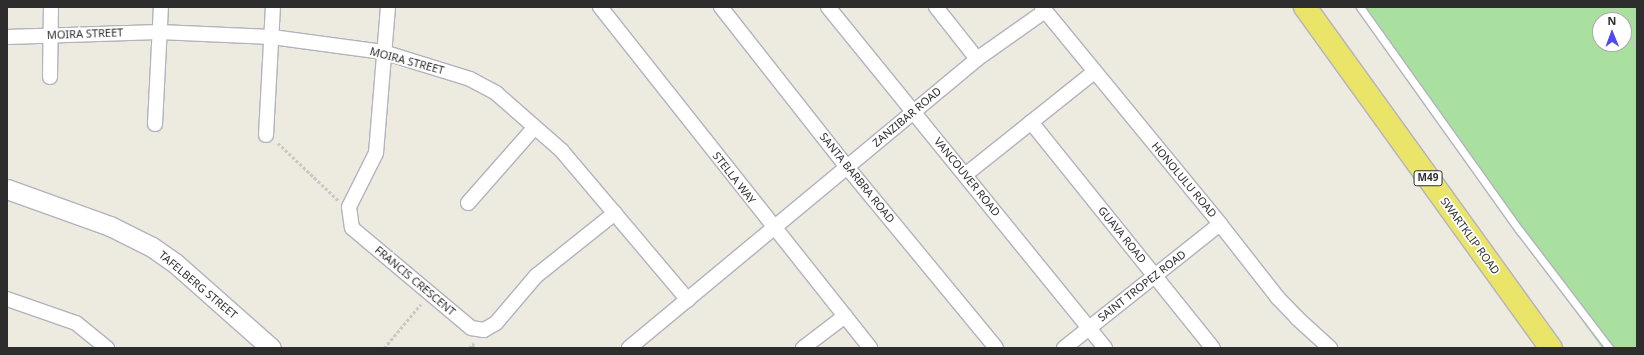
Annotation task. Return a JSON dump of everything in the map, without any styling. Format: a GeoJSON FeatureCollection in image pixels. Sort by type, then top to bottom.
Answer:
{"type":"FeatureCollection","features":[{"type":"Feature","properties":{"kind":"main road","name":"SWARTKLIP ROAD"},"geometry":{"type":"LineString","coordinates":[[1305,7],[1551,348]]}},
{"type":"Feature","properties":{"kind":"street"},"geometry":{"type":"LineString","coordinates":[[50,77],[51,7]]}},
{"type":"Feature","properties":{"kind":"street"},"geometry":{"type":"LineString","coordinates":[[155,124],[161,7]]}},
{"type":"Feature","properties":{"kind":"street"},"geometry":{"type":"LineString","coordinates":[[266,135],[273,7]]}},
{"type":"Feature","properties":{"kind":"street"},"geometry":{"type":"LineString","coordinates":[[349,207],[376,153],[383,52],[388,7]]}},
{"type":"Feature","properties":{"kind":"street","name":"SANTA BARBRA ROAD"},"geometry":{"type":"LineString","coordinates":[[721,7],[847,167],[996,348]]}},
{"type":"Feature","properties":{"kind":"street","name":"VANCOUVER ROAD"},"geometry":{"type":"LineString","coordinates":[[828,7],[1105,348]]}},
{"type":"Feature","properties":{"kind":"street"},"geometry":{"type":"LineString","coordinates":[[936,7],[977,59]]}},
{"type":"Feature","properties":{"kind":"street","name":"STELLA WAY"},"geometry":{"type":"LineString","coordinates":[[604,8],[774,229],[870,348]]}},
{"type":"Feature","properties":{"kind":"street","name":"ZANZIBAR ROAD"},"geometry":{"type":"LineString","coordinates":[[629,348],[977,59],[1044,9]]}},
{"type":"Feature","properties":{"kind":"street","name":"HONOLULU ROAD"},"geometry":{"type":"LineString","coordinates":[[1044,9],[1094,72],[1220,224],[1278,298],[1297,318],[1330,348]]}},
{"type":"Feature","properties":{"kind":"street","name":"MOIRA STREET"},"geometry":{"type":"LineString","coordinates":[[7,37],[159,32],[272,37],[383,52],[480,83],[496,93],[566,155],[688,300]]}},
{"type":"Feature","properties":{"kind":"street"},"geometry":{"type":"LineString","coordinates":[[965,175],[1094,72]]}},
{"type":"Feature","properties":{"kind":"street","name":"GUAVA ROAD"},"geometry":{"type":"LineString","coordinates":[[1031,122],[1214,348]]}},
{"type":"Feature","properties":{"kind":"street"},"geometry":{"type":"LineString","coordinates":[[468,203],[535,127]]}},
{"type":"Feature","properties":{"kind":"street","name":"TAFELBERG STREET"},"geometry":{"type":"LineString","coordinates":[[7,189],[110,226],[152,247],[175,263],[271,348]]}},
{"type":"Feature","properties":{"kind":"street","name":"FRANCIS CRESCENT"},"geometry":{"type":"LineString","coordinates":[[349,207],[352,228],[471,328],[484,330],[496,323],[536,276],[615,213]]}},
{"type":"Feature","properties":{"kind":"street","name":"SAINT TROPEZ ROAD"},"geometry":{"type":"LineString","coordinates":[[1064,348],[1220,224]]}},
{"type":"Feature","properties":{"kind":"street"},"geometry":{"type":"LineString","coordinates":[[7,299],[76,322],[107,348]]}},
{"type":"Feature","properties":{"kind":"street"},"geometry":{"type":"LineString","coordinates":[[803,348],[845,316]]}},
{"type":"Feature","properties":{"kind":"lane"},"geometry":{"type":"LineString","coordinates":[[1360,7],[1520,231],[1609,348]]}},
{"type":"Feature","properties":{"kind":"path"},"geometry":{"type":"LineString","coordinates":[[266,135],[285,149],[334,198],[349,207]]}},
{"type":"Feature","properties":{"kind":"path"},"geometry":{"type":"LineString","coordinates":[[384,348],[430,294]]}},
{"type":"Feature","properties":{"kind":"path"},"geometry":{"type":"LineString","coordinates":[[472,345],[475,348]]}},
{"type":"Feature","properties":{"kind":"green space"},"geometry":{"type":"Polygon","coordinates":[[[1355,7],[1637,7],[1637,348],[1602,348],[1355,7]]]}}]}
